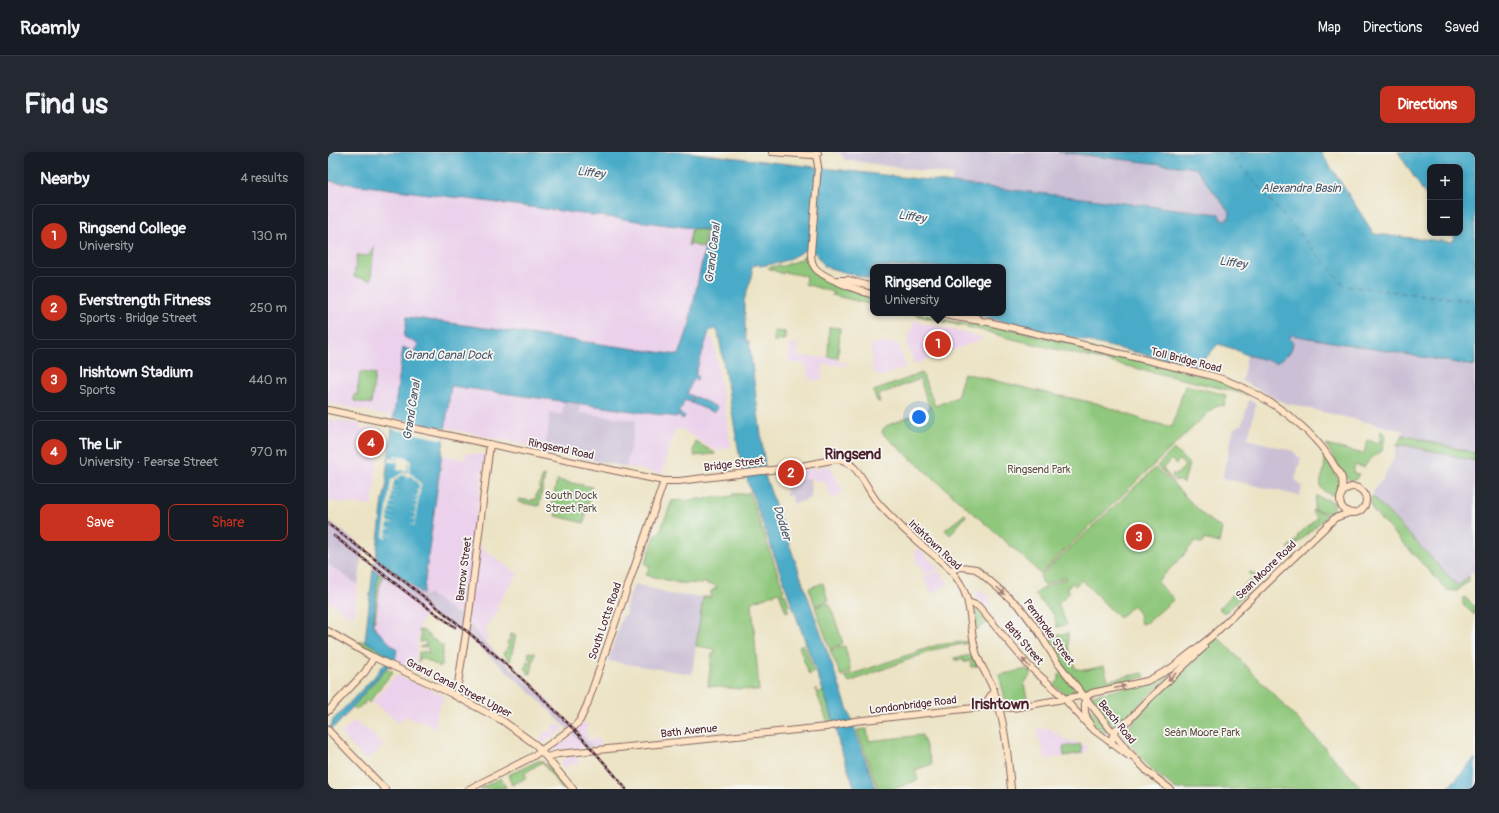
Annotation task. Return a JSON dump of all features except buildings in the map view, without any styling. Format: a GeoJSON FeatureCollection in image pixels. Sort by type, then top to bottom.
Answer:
{"type":"FeatureCollection","features":[{"type":"Feature","properties":{"kind":"main road"},"geometry":{"type":"LineString","coordinates":[[773,152],[814,153],[818,166],[810,253],[814,268],[826,277],[870,294]]}},
{"type":"Feature","properties":{"kind":"main road"},"geometry":{"type":"LineString","coordinates":[[835,280],[848,280],[870,286]]}},
{"type":"Feature","properties":{"kind":"main road","name":"Toll Bridge Road"},"geometry":{"type":"LineString","coordinates":[[950,316],[988,322],[1209,375],[1228,382],[1265,400],[1293,418],[1325,451],[1342,480],[1352,487]]}},
{"type":"Feature","properties":{"kind":"main road","name":"Toll Bridge Road"},"geometry":{"type":"LineString","coordinates":[[973,316],[988,322]]}},
{"type":"Feature","properties":{"kind":"main road","name":"Ringsend Road"},"geometry":{"type":"LineString","coordinates":[[328,410],[664,481]]}},
{"type":"Feature","properties":{"kind":"main road","name":"Barrow Street"},"geometry":{"type":"LineString","coordinates":[[456,696],[469,614],[490,444]]}},
{"type":"Feature","properties":{"kind":"main road","name":"Bridge Street"},"geometry":{"type":"LineString","coordinates":[[664,481],[679,481],[796,467],[831,460]]}},
{"type":"Feature","properties":{"kind":"main road","name":"Irishtown Road"},"geometry":{"type":"LineString","coordinates":[[831,460],[844,460],[853,466],[873,497],[907,533],[950,570],[964,591],[968,602],[976,652],[994,690],[999,706],[1011,789]]}},
{"type":"Feature","properties":{"kind":"main road"},"geometry":{"type":"LineString","coordinates":[[1342,480],[1342,494],[1340,500],[1341,506],[1345,511],[1356,514],[1364,509],[1367,503],[1366,496],[1363,491],[1352,487],[1346,489],[1342,494]]}},
{"type":"Feature","properties":{"kind":"main road","name":"South Lotts Road"},"geometry":{"type":"LineString","coordinates":[[470,789],[542,751],[575,726],[583,715],[664,481]]}},
{"type":"Feature","properties":{"kind":"main road","name":"Sean Moore Road"},"geometry":{"type":"LineString","coordinates":[[999,706],[1013,708],[1079,696],[1085,697],[1092,693],[1147,681],[1170,669],[1211,637],[1335,518],[1341,506]]}},
{"type":"Feature","properties":{"kind":"main road","name":"Sean Moore Road"},"geometry":{"type":"LineString","coordinates":[[1335,518],[1349,513]]}},
{"type":"Feature","properties":{"kind":"main road","name":"Pembroke Street"},"geometry":{"type":"LineString","coordinates":[[950,570],[962,567],[976,569],[1020,607],[1038,631],[1057,662],[1085,697]]}},
{"type":"Feature","properties":{"kind":"main road","name":"Bath Street"},"geometry":{"type":"LineString","coordinates":[[968,602],[978,606],[1029,666],[1064,699]]}},
{"type":"Feature","properties":{"kind":"main road","name":"Grand Canal Street Upper"},"geometry":{"type":"LineString","coordinates":[[328,631],[352,646],[456,696],[508,724],[536,745],[573,789]]}},
{"type":"Feature","properties":{"kind":"main road","name":"Sean Moore Road"},"geometry":{"type":"LineString","coordinates":[[1114,733],[1204,647],[1211,637]]}},
{"type":"Feature","properties":{"kind":"main road"},"geometry":{"type":"LineString","coordinates":[[328,711],[365,672],[374,657]]}},
{"type":"Feature","properties":{"kind":"main road"},"geometry":{"type":"LineString","coordinates":[[980,707],[986,703],[994,690]]}},
{"type":"Feature","properties":{"kind":"main road","name":"Beach Road"},"geometry":{"type":"LineString","coordinates":[[1085,697],[1127,750],[1149,772]]}},
{"type":"Feature","properties":{"kind":"main road","name":"Beach Road"},"geometry":{"type":"LineString","coordinates":[[1085,697],[1084,709],[1087,719],[1100,735]]}},
{"type":"Feature","properties":{"kind":"main road","name":"Beach Road"},"geometry":{"type":"LineString","coordinates":[[1064,699],[1090,727],[1170,789]]}},
{"type":"Feature","properties":{"kind":"main road","name":"Londonbridge Road"},"geometry":{"type":"LineString","coordinates":[[834,726],[852,722],[999,706]]}},
{"type":"Feature","properties":{"kind":"main road","name":"Bath Avenue"},"geometry":{"type":"LineString","coordinates":[[547,757],[558,754],[834,726]]}},
{"type":"Feature","properties":{"kind":"main road"},"geometry":{"type":"LineString","coordinates":[[330,731],[385,789]]}},
{"type":"Feature","properties":{"kind":"main road"},"geometry":{"type":"LineString","coordinates":[[1112,744],[1114,733]]}},
{"type":"Feature","properties":{"kind":"shaded area"},"geometry":{"type":"Polygon","coordinates":[[[829,152],[1058,152],[1195,168],[1229,212],[1230,216],[1228,219],[1224,220],[1220,218],[1219,214],[952,183],[953,175],[845,160],[840,153],[829,152]]]}},
{"type":"Feature","properties":{"kind":"shaded area"},"geometry":{"type":"Polygon","coordinates":[[[330,181],[706,229],[708,233],[688,330],[713,338],[731,447],[717,450],[712,449],[683,430],[675,429],[662,474],[328,403],[328,195],[330,181]]]}},
{"type":"Feature","properties":{"kind":"shaded area"},"geometry":{"type":"Polygon","coordinates":[[[914,321],[982,337],[982,339],[949,352],[945,351],[944,353],[914,364],[907,342],[914,321]]]}},
{"type":"Feature","properties":{"kind":"shaded area"},"geometry":{"type":"Polygon","coordinates":[[[1291,335],[1475,366],[1475,570],[1458,586],[1372,496],[1374,490],[1382,480],[1394,458],[1397,445],[1404,431],[1285,403],[1242,381],[1247,355],[1276,363],[1291,335]]]}},
{"type":"Feature","properties":{"kind":"shaded area"},"geometry":{"type":"Polygon","coordinates":[[[898,343],[906,367],[879,377],[877,372],[873,373],[870,344],[898,343]]]}},
{"type":"Feature","properties":{"kind":"shaded area"},"geometry":{"type":"Polygon","coordinates":[[[790,344],[798,344],[796,356],[838,358],[838,362],[846,363],[847,366],[823,364],[823,379],[811,381],[804,363],[789,363],[790,344]]]}},
{"type":"Feature","properties":{"kind":"shaded area"},"geometry":{"type":"Polygon","coordinates":[[[1249,400],[1256,404],[1248,439],[1293,451],[1298,457],[1301,458],[1295,480],[1302,486],[1300,496],[1222,478],[1234,428],[1242,424],[1249,400]]]}},
{"type":"Feature","properties":{"kind":"shaded area"},"geometry":{"type":"Polygon","coordinates":[[[564,403],[581,405],[579,413],[636,420],[626,467],[545,450],[550,413],[562,415],[564,403]]]}},
{"type":"Feature","properties":{"kind":"shaded area"},"geometry":{"type":"Polygon","coordinates":[[[328,418],[331,420],[361,424],[360,429],[365,429],[366,427],[382,429],[372,506],[328,501],[328,418]]]}},
{"type":"Feature","properties":{"kind":"shaded area"},"geometry":{"type":"Polygon","coordinates":[[[466,453],[485,455],[473,542],[518,574],[497,605],[498,611],[485,629],[489,634],[488,638],[484,642],[464,615],[455,613],[443,604],[423,594],[442,455],[465,459],[466,453]]]}},
{"type":"Feature","properties":{"kind":"shaded area"},"geometry":{"type":"Polygon","coordinates":[[[829,464],[843,492],[833,500],[824,480],[814,481],[813,478],[810,478],[785,481],[783,472],[819,468],[829,464]]]}},
{"type":"Feature","properties":{"kind":"shaded area"},"geometry":{"type":"Polygon","coordinates":[[[810,478],[811,498],[794,504],[791,495],[786,496],[785,494],[787,492],[785,488],[787,487],[786,484],[790,483],[790,481],[810,478]]]}},
{"type":"Feature","properties":{"kind":"shaded area"},"geometry":{"type":"Polygon","coordinates":[[[328,520],[363,547],[358,585],[328,564],[328,520]]]}},
{"type":"Feature","properties":{"kind":"shaded area"},"geometry":{"type":"Polygon","coordinates":[[[919,549],[939,569],[924,575],[920,565],[915,562],[917,559],[914,551],[919,549]]]}},
{"type":"Feature","properties":{"kind":"shaded area"},"geometry":{"type":"Polygon","coordinates":[[[376,558],[426,596],[428,593],[455,613],[464,615],[464,626],[470,624],[484,642],[495,651],[494,652],[545,698],[593,747],[586,748],[543,704],[468,638],[431,614],[373,569],[376,558]]]}},
{"type":"Feature","properties":{"kind":"shaded area"},"geometry":{"type":"Polygon","coordinates":[[[328,564],[358,585],[354,616],[347,614],[328,601],[328,564]]]}},
{"type":"Feature","properties":{"kind":"shaded area"},"geometry":{"type":"Polygon","coordinates":[[[938,571],[949,584],[933,593],[923,578],[938,571]]]}},
{"type":"Feature","properties":{"kind":"shaded area"},"geometry":{"type":"Polygon","coordinates":[[[378,573],[428,611],[420,623],[416,660],[413,669],[395,661],[397,650],[373,624],[378,573]]]}},
{"type":"Feature","properties":{"kind":"shaded area"},"geometry":{"type":"Polygon","coordinates":[[[634,584],[665,592],[667,594],[703,597],[692,674],[608,661],[622,617],[627,614],[625,609],[634,584]]]}},
{"type":"Feature","properties":{"kind":"shaded area"},"geometry":{"type":"Polygon","coordinates":[[[981,590],[986,594],[992,604],[985,609],[975,593],[981,590]]]}},
{"type":"Feature","properties":{"kind":"shaded area"},"geometry":{"type":"Polygon","coordinates":[[[396,675],[445,696],[437,712],[435,729],[424,721],[420,720],[419,723],[406,716],[399,723],[372,702],[396,675]]]}},
{"type":"Feature","properties":{"kind":"shaded area"},"geometry":{"type":"Polygon","coordinates":[[[354,721],[362,728],[363,727],[373,734],[384,746],[366,761],[341,734],[354,721]]]}},
{"type":"Feature","properties":{"kind":"shaded area"},"geometry":{"type":"Polygon","coordinates":[[[556,723],[558,726],[560,724],[564,729],[544,743],[539,740],[547,730],[549,732],[554,730],[551,727],[556,723]]]}},
{"type":"Feature","properties":{"kind":"shaded area"},"geometry":{"type":"Polygon","coordinates":[[[586,723],[588,727],[585,730],[588,735],[587,737],[589,740],[599,738],[600,746],[552,750],[550,746],[561,739],[563,742],[573,736],[571,733],[581,724],[586,723]]]}},
{"type":"Feature","properties":{"kind":"shaded area"},"geometry":{"type":"Polygon","coordinates":[[[1049,728],[1062,738],[1088,746],[1084,754],[1044,759],[1044,753],[1038,737],[1038,729],[1049,728]]]}},
{"type":"Feature","properties":{"kind":"shaded area"},"geometry":{"type":"Polygon","coordinates":[[[577,756],[578,763],[576,766],[572,763],[564,769],[560,763],[567,757],[577,756]]]}},
{"type":"Feature","properties":{"kind":"green space"},"geometry":{"type":"Polygon","coordinates":[[[692,228],[706,231],[703,248],[691,244],[688,246],[692,228]]]}},
{"type":"Feature","properties":{"kind":"green space"},"geometry":{"type":"Polygon","coordinates":[[[374,246],[371,280],[354,277],[357,255],[368,256],[374,246]]]}},
{"type":"Feature","properties":{"kind":"green space"},"geometry":{"type":"Polygon","coordinates":[[[807,254],[812,269],[820,277],[870,298],[870,304],[832,295],[833,292],[805,284],[806,276],[784,272],[783,274],[768,268],[780,265],[780,267],[802,259],[802,257],[807,254]]]}},
{"type":"Feature","properties":{"kind":"green space"},"geometry":{"type":"Polygon","coordinates":[[[919,316],[928,316],[959,323],[1002,327],[1217,379],[1249,395],[1004,337],[989,332],[919,316]]]}},
{"type":"Feature","properties":{"kind":"green space"},"geometry":{"type":"Polygon","coordinates":[[[829,327],[840,328],[838,358],[828,357],[829,327]]]}},
{"type":"Feature","properties":{"kind":"green space"},"geometry":{"type":"Polygon","coordinates":[[[774,331],[785,332],[785,340],[777,340],[777,342],[774,342],[774,331]]]}},
{"type":"Feature","properties":{"kind":"green space"},"geometry":{"type":"Polygon","coordinates":[[[360,372],[375,374],[371,404],[354,401],[354,395],[357,395],[360,372]]]}},
{"type":"Feature","properties":{"kind":"green space","name":"Ringsend Park"},"geometry":{"type":"Polygon","coordinates":[[[922,373],[935,406],[957,397],[964,373],[1055,395],[1096,403],[1146,421],[1172,427],[1185,385],[1226,395],[1224,406],[1217,405],[1212,409],[1040,574],[1030,563],[882,433],[886,426],[931,408],[927,401],[920,379],[878,395],[880,402],[877,401],[874,391],[922,373]]]}},
{"type":"Feature","properties":{"kind":"green space"},"geometry":{"type":"Polygon","coordinates":[[[1381,431],[1386,434],[1382,451],[1370,459],[1364,467],[1355,465],[1353,473],[1359,474],[1356,479],[1351,481],[1347,478],[1326,445],[1364,454],[1367,440],[1379,443],[1381,431]]]}},
{"type":"Feature","properties":{"kind":"green space"},"geometry":{"type":"Polygon","coordinates":[[[1403,435],[1475,453],[1475,461],[1405,445],[1396,446],[1403,435]]]}},
{"type":"Feature","properties":{"kind":"green space"},"geometry":{"type":"Polygon","coordinates":[[[696,442],[715,454],[694,456],[695,452],[693,451],[696,442]]]}},
{"type":"Feature","properties":{"kind":"green space"},"geometry":{"type":"Polygon","coordinates":[[[1174,449],[1189,464],[1183,483],[1177,480],[1176,481],[1172,476],[1173,473],[1176,475],[1185,466],[1179,460],[1176,464],[1172,460],[1163,469],[1174,482],[1157,466],[1174,449]]]}},
{"type":"Feature","properties":{"kind":"green space"},"geometry":{"type":"Polygon","coordinates":[[[1324,455],[1339,481],[1337,493],[1332,495],[1325,492],[1321,488],[1320,484],[1324,469],[1324,455]]]}},
{"type":"Feature","properties":{"kind":"green space"},"geometry":{"type":"Polygon","coordinates":[[[1155,468],[1205,516],[1222,528],[1219,543],[1204,539],[1202,544],[1195,541],[1182,557],[1157,582],[1174,599],[1148,622],[1141,624],[1139,614],[1133,605],[1119,618],[1082,580],[1075,586],[1072,583],[1067,588],[1070,592],[1058,604],[1067,625],[1057,627],[1054,615],[1035,595],[1041,589],[1067,578],[1065,577],[1044,585],[1040,576],[1155,468]]]}},
{"type":"Feature","properties":{"kind":"green space"},"geometry":{"type":"Polygon","coordinates":[[[542,476],[545,477],[539,506],[518,502],[519,499],[535,500],[537,492],[539,492],[542,476]]]}},
{"type":"Feature","properties":{"kind":"green space","name":"South Dock Street Park"},"geometry":{"type":"Polygon","coordinates":[[[557,480],[592,487],[584,523],[556,516],[557,511],[551,509],[557,480]]]}},
{"type":"Feature","properties":{"kind":"green space"},"geometry":{"type":"Polygon","coordinates":[[[749,492],[784,591],[782,592],[783,595],[785,594],[789,605],[787,607],[789,611],[786,612],[779,592],[752,602],[759,691],[708,686],[712,654],[714,654],[715,649],[696,646],[703,597],[711,597],[711,591],[716,589],[716,585],[706,584],[706,582],[703,584],[679,583],[646,575],[650,566],[645,564],[656,533],[659,534],[672,501],[685,501],[701,498],[702,500],[706,498],[733,496],[733,494],[745,494],[749,492]]]}},
{"type":"Feature","properties":{"kind":"green space"},"geometry":{"type":"Polygon","coordinates":[[[1316,496],[1334,502],[1334,509],[1331,513],[1314,510],[1316,496]]]}},
{"type":"Feature","properties":{"kind":"green space"},"geometry":{"type":"Polygon","coordinates":[[[1372,496],[1458,586],[1469,576],[1469,581],[1457,591],[1447,590],[1373,511],[1370,502],[1372,496]]]}},
{"type":"Feature","properties":{"kind":"green space"},"geometry":{"type":"Polygon","coordinates":[[[1313,510],[1328,515],[1290,550],[1288,547],[1298,539],[1297,536],[1317,518],[1312,512],[1313,510]]]}},
{"type":"Feature","properties":{"kind":"green space"},"geometry":{"type":"Polygon","coordinates":[[[965,514],[966,516],[950,535],[945,530],[965,514]]]}},
{"type":"Feature","properties":{"kind":"green space"},"geometry":{"type":"Polygon","coordinates":[[[1250,572],[1261,576],[1260,580],[1226,612],[1219,609],[1232,595],[1253,578],[1249,574],[1250,572]]]}},
{"type":"Feature","properties":{"kind":"green space"},"geometry":{"type":"Polygon","coordinates":[[[378,573],[383,576],[379,589],[375,621],[373,621],[378,573]]]}},
{"type":"Feature","properties":{"kind":"green space"},"geometry":{"type":"Polygon","coordinates":[[[823,583],[828,601],[815,606],[809,588],[823,583]]]}},
{"type":"Feature","properties":{"kind":"green space"},"geometry":{"type":"Polygon","coordinates":[[[1465,597],[1475,607],[1475,615],[1463,605],[1463,599],[1465,597]]]}},
{"type":"Feature","properties":{"kind":"green space"},"geometry":{"type":"Polygon","coordinates":[[[827,603],[830,605],[843,643],[830,649],[815,607],[827,603]]]}},
{"type":"Feature","properties":{"kind":"green space"},"geometry":{"type":"Polygon","coordinates":[[[975,609],[988,622],[977,630],[974,611],[975,609]]]}},
{"type":"Feature","properties":{"kind":"green space"},"geometry":{"type":"Polygon","coordinates":[[[419,630],[424,631],[444,647],[442,648],[442,666],[439,667],[421,658],[418,663],[419,652],[422,653],[423,651],[429,653],[427,646],[420,648],[426,645],[426,641],[420,642],[421,633],[419,630]]]}},
{"type":"Feature","properties":{"kind":"green space"},"geometry":{"type":"Polygon","coordinates":[[[1068,633],[1069,651],[1076,669],[1086,670],[1104,666],[1108,680],[1143,673],[1145,677],[1088,690],[1082,688],[1071,678],[1050,644],[1052,636],[1068,633]]]}},
{"type":"Feature","properties":{"kind":"green space"},"geometry":{"type":"Polygon","coordinates":[[[510,634],[516,635],[510,661],[503,654],[507,647],[509,647],[509,644],[507,644],[508,640],[511,638],[509,637],[510,634]]]}},
{"type":"Feature","properties":{"kind":"green space","name":"Seán Moore Park"},"geometry":{"type":"Polygon","coordinates":[[[1217,638],[1219,638],[1311,733],[1362,789],[1176,789],[1150,768],[1127,740],[1128,737],[1125,736],[1125,731],[1152,700],[1217,638]]]}},
{"type":"Feature","properties":{"kind":"green space"},"geometry":{"type":"Polygon","coordinates":[[[360,641],[376,646],[389,658],[361,645],[359,642],[360,641]]]}},
{"type":"Feature","properties":{"kind":"green space"},"geometry":{"type":"Polygon","coordinates":[[[970,641],[969,643],[937,649],[849,682],[844,677],[937,645],[970,641]]]}},
{"type":"Feature","properties":{"kind":"green space"},"geometry":{"type":"Polygon","coordinates":[[[804,644],[814,672],[809,675],[799,646],[804,644]]]}},
{"type":"Feature","properties":{"kind":"green space"},"geometry":{"type":"Polygon","coordinates":[[[845,646],[851,672],[841,676],[830,650],[845,646]]]}},
{"type":"Feature","properties":{"kind":"green space"},"geometry":{"type":"Polygon","coordinates":[[[529,652],[535,653],[531,674],[527,673],[529,670],[525,669],[527,661],[530,662],[531,659],[528,658],[529,652]]]}},
{"type":"Feature","properties":{"kind":"green space"},"geometry":{"type":"Polygon","coordinates":[[[972,655],[978,666],[971,667],[970,660],[968,660],[968,662],[964,662],[964,660],[955,660],[954,658],[972,655]]]}},
{"type":"Feature","properties":{"kind":"green space"},"geometry":{"type":"Polygon","coordinates":[[[1185,661],[1114,729],[1090,699],[1093,695],[1141,685],[1185,661]]]}},
{"type":"Feature","properties":{"kind":"green space"},"geometry":{"type":"Polygon","coordinates":[[[386,668],[393,672],[369,703],[366,700],[364,702],[365,704],[356,710],[352,707],[386,668]]]}},
{"type":"Feature","properties":{"kind":"green space"},"geometry":{"type":"Polygon","coordinates":[[[1027,669],[1032,673],[1024,684],[1028,703],[1016,705],[1006,703],[999,675],[1027,669]]]}},
{"type":"Feature","properties":{"kind":"green space"},"geometry":{"type":"Polygon","coordinates":[[[1062,672],[1076,691],[1074,694],[1066,695],[1054,685],[1059,680],[1059,674],[1062,672]]]}},
{"type":"Feature","properties":{"kind":"green space"},"geometry":{"type":"Polygon","coordinates":[[[816,688],[818,693],[823,691],[834,723],[828,723],[815,689],[816,688]]]}},
{"type":"Feature","properties":{"kind":"green space"},"geometry":{"type":"Polygon","coordinates":[[[1087,704],[1107,729],[1106,732],[1103,733],[1090,719],[1087,704]]]}},
{"type":"Feature","properties":{"kind":"green space"},"geometry":{"type":"Polygon","coordinates":[[[867,729],[869,741],[922,735],[932,764],[915,770],[918,780],[894,789],[878,789],[857,730],[867,729]]]}},
{"type":"Feature","properties":{"kind":"green space"},"geometry":{"type":"Polygon","coordinates":[[[1081,744],[1082,753],[1064,756],[1063,747],[1081,744]]]}},
{"type":"Feature","properties":{"kind":"green space"},"geometry":{"type":"Polygon","coordinates":[[[540,760],[554,772],[568,789],[562,789],[542,762],[525,773],[526,778],[512,785],[508,775],[540,760]]]}},
{"type":"Feature","properties":{"kind":"green space"},"geometry":{"type":"Polygon","coordinates":[[[501,778],[506,788],[479,789],[501,778]]]}},
{"type":"Feature","properties":{"kind":"water"},"geometry":{"type":"Polygon","coordinates":[[[328,152],[686,152],[1219,214],[1220,218],[1224,220],[1229,218],[1230,213],[1195,168],[1058,152],[1321,152],[1374,234],[1452,242],[1454,238],[1452,236],[1463,236],[1463,164],[1427,164],[1427,197],[1398,152],[1475,152],[1475,366],[1291,335],[1290,339],[1293,343],[1291,350],[1288,355],[1276,363],[1247,355],[1218,344],[1206,358],[1204,357],[1194,366],[979,316],[1006,316],[1006,264],[870,264],[870,279],[826,267],[814,252],[807,251],[807,249],[778,263],[760,266],[756,263],[756,266],[753,265],[751,271],[753,272],[744,301],[746,341],[749,341],[765,467],[764,473],[876,789],[855,789],[839,744],[834,721],[749,486],[745,471],[742,470],[718,332],[716,329],[709,332],[695,375],[698,376],[697,380],[693,379],[687,394],[693,396],[690,402],[684,400],[682,408],[678,412],[685,416],[683,419],[677,415],[676,417],[451,386],[423,594],[376,558],[383,500],[387,483],[386,474],[403,347],[414,352],[418,344],[404,337],[407,317],[679,355],[690,323],[708,233],[707,230],[328,181],[328,152]]]}},
{"type":"Feature","properties":{"kind":"water"},"geometry":{"type":"Polygon","coordinates":[[[694,397],[717,407],[717,410],[713,412],[691,403],[694,397]]]}},
{"type":"Feature","properties":{"kind":"water"},"geometry":{"type":"Polygon","coordinates":[[[373,569],[378,573],[373,624],[397,650],[395,661],[386,668],[336,726],[328,732],[328,728],[332,725],[332,721],[374,677],[389,658],[386,654],[365,641],[373,569]]]}},
{"type":"Feature","properties":{"kind":"water"},"geometry":{"type":"Polygon","coordinates":[[[1475,758],[1475,789],[1447,789],[1475,758]]]}},
{"type":"Feature","properties":{"kind":"pier"},"geometry":{"type":"Polygon","coordinates":[[[394,418],[445,429],[444,440],[392,429],[394,418]]]}},
{"type":"Feature","properties":{"kind":"pier"},"geometry":{"type":"Polygon","coordinates":[[[394,455],[407,457],[411,462],[409,473],[413,475],[421,484],[414,528],[414,525],[409,524],[414,524],[415,519],[410,518],[415,518],[415,514],[410,512],[415,513],[416,508],[411,506],[416,507],[417,502],[412,501],[417,501],[418,497],[412,496],[418,496],[418,491],[413,490],[419,490],[419,485],[416,480],[412,483],[415,480],[412,476],[409,476],[407,481],[408,476],[402,475],[398,478],[400,482],[397,478],[394,481],[393,487],[399,488],[392,488],[392,491],[399,493],[392,492],[391,496],[398,497],[391,497],[391,502],[397,504],[391,503],[390,507],[397,509],[390,508],[389,512],[396,514],[389,513],[388,517],[395,519],[388,518],[388,522],[394,524],[388,524],[387,528],[394,529],[387,529],[386,533],[393,535],[386,534],[386,538],[383,537],[391,480],[402,473],[408,472],[409,463],[408,462],[407,471],[397,470],[398,462],[390,462],[388,460],[390,457],[398,460],[398,458],[394,458],[394,455]]]}},
{"type":"Feature","properties":{"kind":"ferry route"},"geometry":{"type":"LineString","coordinates":[[1228,152],[1345,286],[1475,301]]}},
{"type":"Feature","properties":{"kind":"railway"},"geometry":{"type":"LineString","coordinates":[[328,524],[408,584],[486,647],[559,715],[594,751],[626,789]]}},
{"type":"Feature","properties":{"kind":"railway"},"geometry":{"type":"LineString","coordinates":[[334,536],[414,598],[455,627]]}},
{"type":"Feature","properties":{"kind":"place","name":"Ringsend College"},"geometry":{"type":"Point","coordinates":[938,344]}},
{"type":"Feature","properties":{"kind":"place","name":"The Lir"},"geometry":{"type":"Point","coordinates":[371,443]}},
{"type":"Feature","properties":{"kind":"place","name":"Everstrength Fitness"},"geometry":{"type":"Point","coordinates":[791,473]}},
{"type":"Feature","properties":{"kind":"place","name":"Irishtown Stadium"},"geometry":{"type":"Point","coordinates":[1139,537]}},
{"type":"Feature","properties":{"kind":"district","name":"Ringsend"},"geometry":{"type":"Point","coordinates":[853,454]}},
{"type":"Feature","properties":{"kind":"district","name":"Irishtown"},"geometry":{"type":"Point","coordinates":[1000,704]}},
{"type":"Feature","properties":{"kind":"water label","name":"Liffey"},"geometry":{"type":"Point","coordinates":[591,173]}},
{"type":"Feature","properties":{"kind":"water label","name":"Alexandra Basin"},"geometry":{"type":"Point","coordinates":[1301,188]}},
{"type":"Feature","properties":{"kind":"water label","name":"Liffey"},"geometry":{"type":"Point","coordinates":[912,217]}},
{"type":"Feature","properties":{"kind":"water label","name":"Grand Canal"},"geometry":{"type":"Point","coordinates":[713,253]}},
{"type":"Feature","properties":{"kind":"water label","name":"Liffey"},"geometry":{"type":"Point","coordinates":[1233,263]}},
{"type":"Feature","properties":{"kind":"water label","name":"Grand Canal Dock"},"geometry":{"type":"Point","coordinates":[448,355]}},
{"type":"Feature","properties":{"kind":"water label","name":"Grand Canal"},"geometry":{"type":"Point","coordinates":[412,410]}},
{"type":"Feature","properties":{"kind":"water label","name":"Dodder"},"geometry":{"type":"Point","coordinates":[782,523]}}]}
